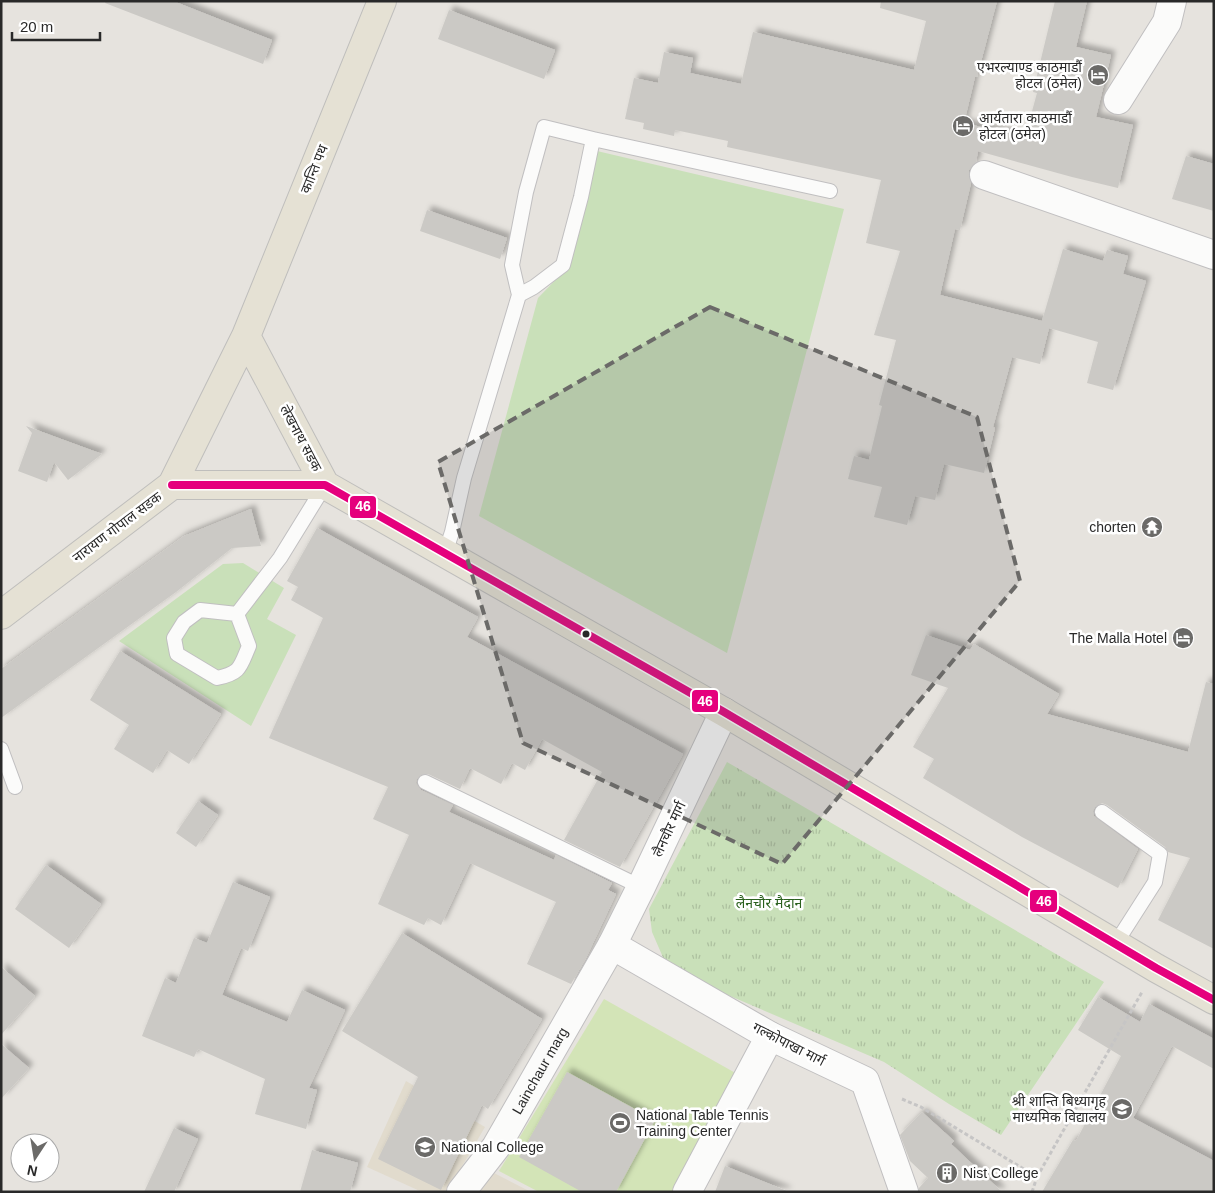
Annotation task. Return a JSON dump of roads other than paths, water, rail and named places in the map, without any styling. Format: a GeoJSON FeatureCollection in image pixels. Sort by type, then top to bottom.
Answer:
{"type":"FeatureCollection","features":[{"type":"Feature","properties":{"kind":"main road","name":"कान्ति पथ"},"geometry":{"type":"LineString","coordinates":[[246,336],[382,1]]}},
{"type":"Feature","properties":{"kind":"main road","name":"लेखनाथ सडक"},"geometry":{"type":"LineString","coordinates":[[172,485],[326,485],[246,336]]}},
{"type":"Feature","properties":{"kind":"main road","name":"नारायण गोपाल सडक"},"geometry":{"type":"LineString","coordinates":[[1,615],[172,485],[246,336]]}},
{"type":"Feature","properties":{"kind":"main road"},"geometry":{"type":"LineString","coordinates":[[326,485],[724,712],[1156,968],[1214,1000]]}},
{"type":"Feature","properties":{"kind":"street"},"geometry":{"type":"LineString","coordinates":[[1118,100],[1166,22],[1172,1]]}},
{"type":"Feature","properties":{"kind":"street"},"geometry":{"type":"LineString","coordinates":[[984,174],[1214,255]]}},
{"type":"Feature","properties":{"kind":"street","name":"लैनचौर मार्ग"},"geometry":{"type":"LineString","coordinates":[[612,946],[724,712]]}},
{"type":"Feature","properties":{"kind":"street","name":"गल्कोपाखा मार्ग"},"geometry":{"type":"LineString","coordinates":[[612,946],[770,1036],[865,1081],[904,1192]]}},
{"type":"Feature","properties":{"kind":"street","name":"Lainchaur marg"},"geometry":{"type":"LineString","coordinates":[[461,1192],[496,1146],[612,946]]}},
{"type":"Feature","properties":{"kind":"street"},"geometry":{"type":"LineString","coordinates":[[687,1192],[770,1036]]}},
{"type":"Feature","properties":{"kind":"lane"},"geometry":{"type":"LineString","coordinates":[[446,553],[464,478],[519,295],[512,265],[526,192],[544,128],[830,191]]}},
{"type":"Feature","properties":{"kind":"lane"},"geometry":{"type":"LineString","coordinates":[[519,295],[534,287],[563,265],[581,197],[593,139]]}},
{"type":"Feature","properties":{"kind":"lane"},"geometry":{"type":"LineString","coordinates":[[237,614],[280,558],[326,485]]}},
{"type":"Feature","properties":{"kind":"lane"},"geometry":{"type":"LineString","coordinates":[[200,610],[237,614],[249,646],[241,665],[233,674],[217,678],[177,654],[174,638],[184,622],[200,610]]}},
{"type":"Feature","properties":{"kind":"lane"},"geometry":{"type":"LineString","coordinates":[[1,749],[15,787]]}},
{"type":"Feature","properties":{"kind":"lane"},"geometry":{"type":"LineString","coordinates":[[425,782],[641,887]]}},
{"type":"Feature","properties":{"kind":"lane"},"geometry":{"type":"LineString","coordinates":[[1102,812],[1160,854],[1155,882],[1116,943]]}},
{"type":"Feature","properties":{"kind":"place","name":"एभरल्याण्ड काठमाडौं होटल (ठमेल)"},"geometry":{"type":"Point","coordinates":[1098,75]}},
{"type":"Feature","properties":{"kind":"place","name":"आर्यतारा काठमाडौं होटल (ठमेल)"},"geometry":{"type":"Point","coordinates":[963,126]}},
{"type":"Feature","properties":{"kind":"place","name":"chorten"},"geometry":{"type":"Point","coordinates":[1152,527]}},
{"type":"Feature","properties":{"kind":"place","name":"The Malla Hotel"},"geometry":{"type":"Point","coordinates":[1183,638]}},
{"type":"Feature","properties":{"kind":"place","name":"श्री शान्ति बिध्यागृह माध्यमिक विद्यालय"},"geometry":{"type":"Point","coordinates":[1122,1109]}},
{"type":"Feature","properties":{"kind":"place","name":"National Table Tennis Training Center"},"geometry":{"type":"Point","coordinates":[620,1123]}},
{"type":"Feature","properties":{"kind":"place","name":"National College"},"geometry":{"type":"Point","coordinates":[425,1147]}},
{"type":"Feature","properties":{"kind":"place","name":"Nist College"},"geometry":{"type":"Point","coordinates":[947,1173]}},
{"type":"Feature","properties":{"kind":"park label","name":"लैनचौर मैदान"},"geometry":{"type":"Point","coordinates":[769,903]}}]}
